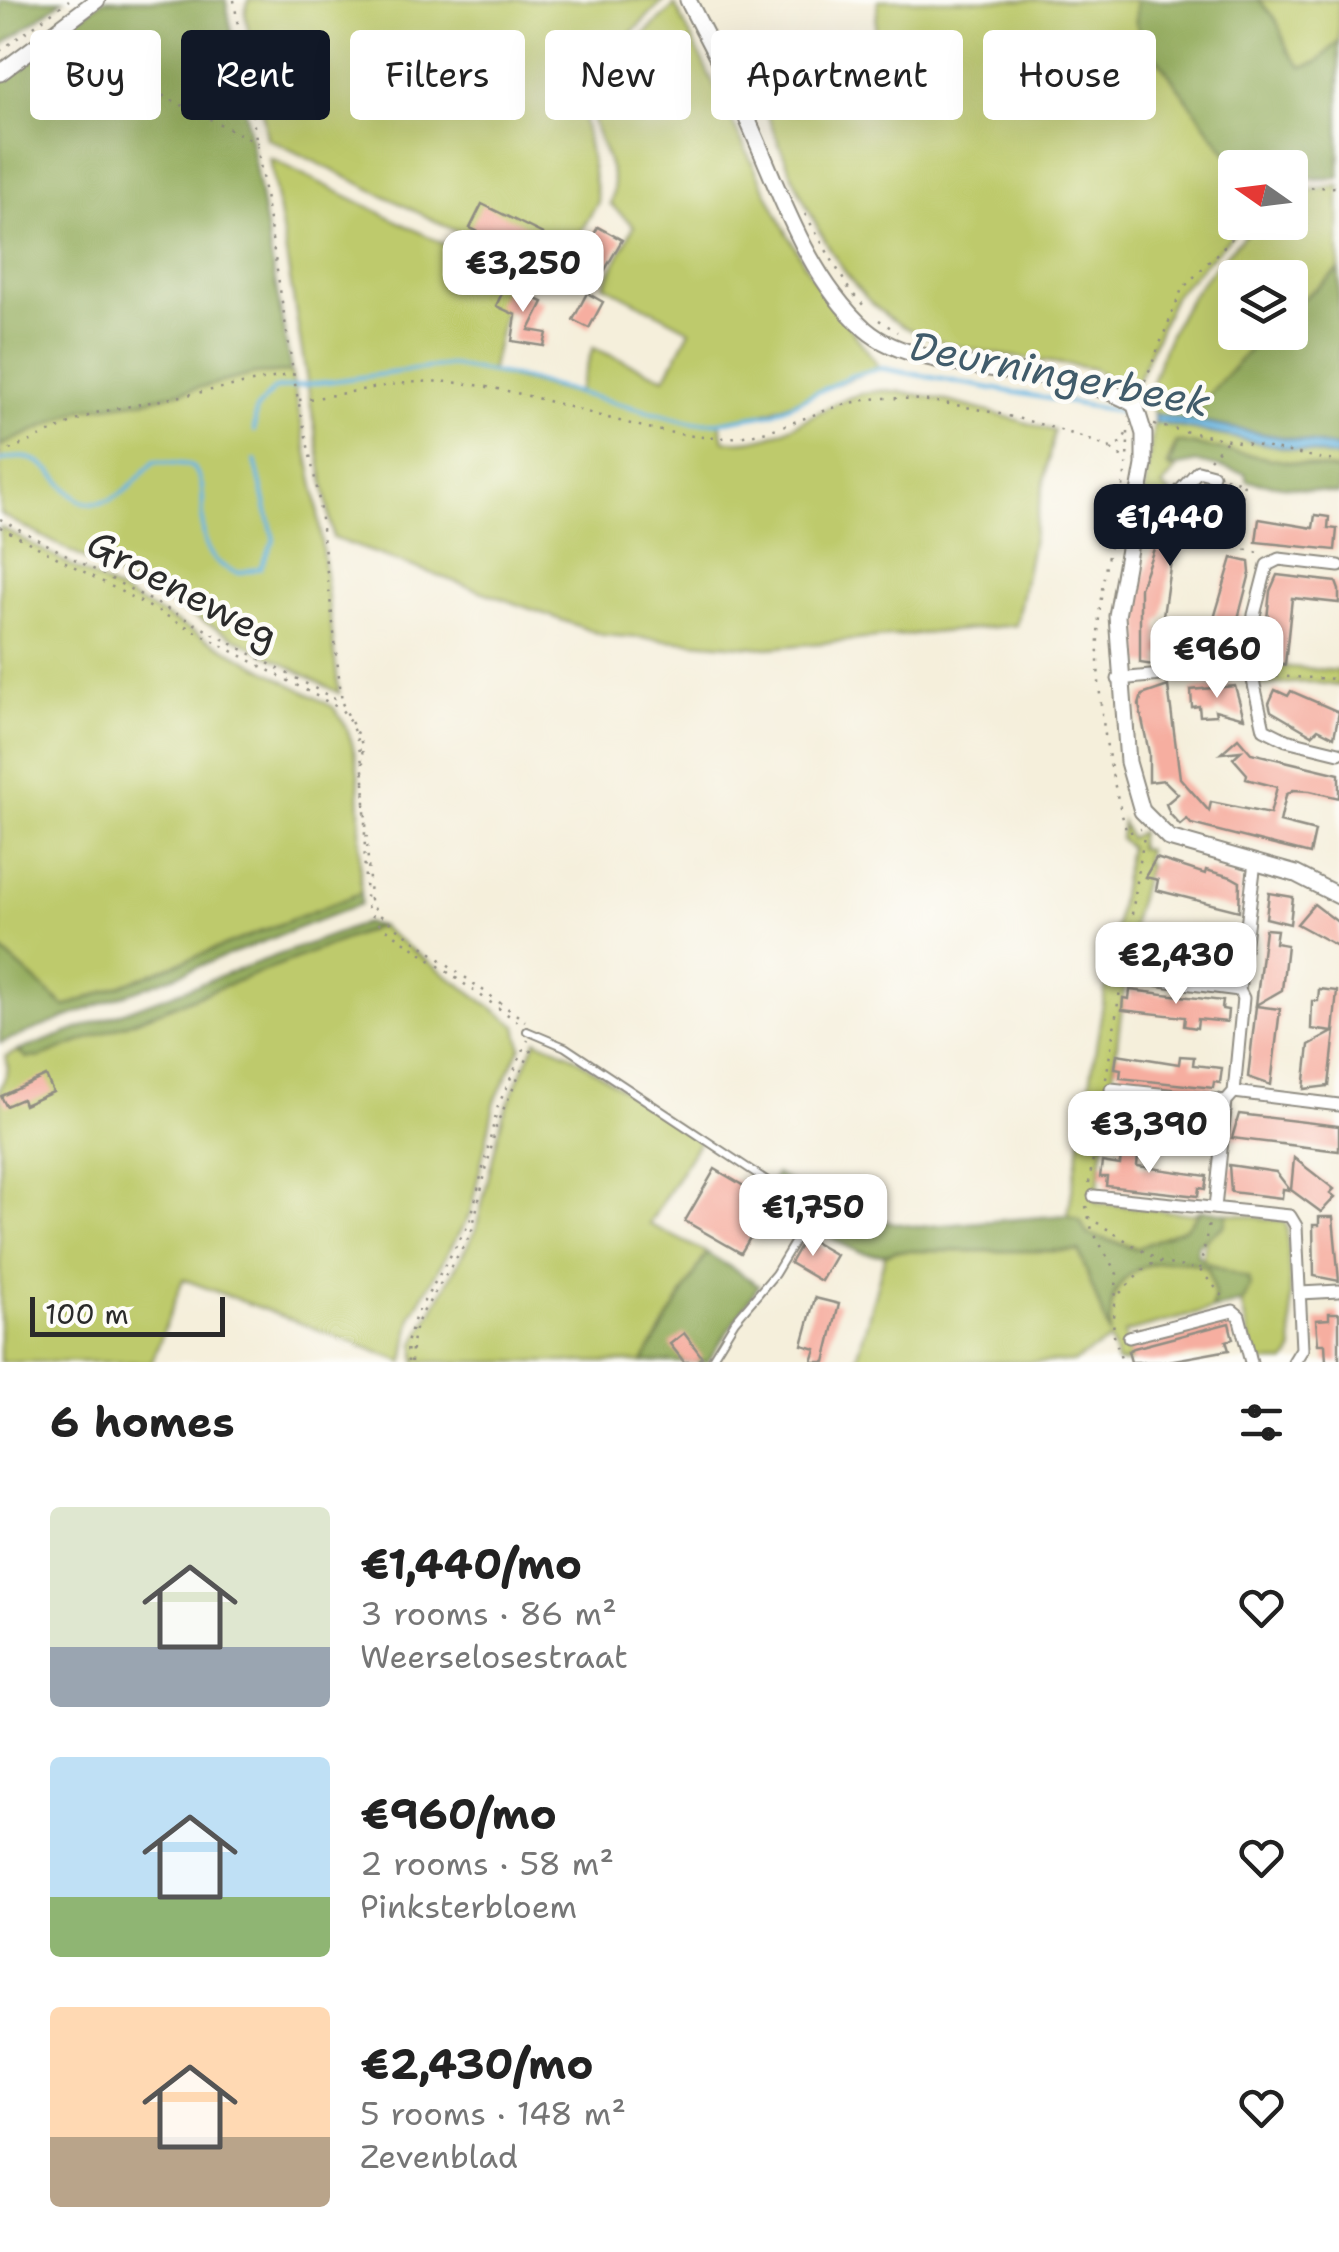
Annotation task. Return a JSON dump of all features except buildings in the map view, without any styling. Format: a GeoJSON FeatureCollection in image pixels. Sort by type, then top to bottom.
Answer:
{"type":"FeatureCollection","features":[{"type":"Feature","properties":{"kind":"street"},"geometry":{"type":"LineString","coordinates":[[57,30],[97,0]]}},
{"type":"Feature","properties":{"kind":"street"},"geometry":{"type":"LineString","coordinates":[[688,0],[748,120],[792,224],[842,302],[866,330],[894,348],[928,358],[1116,394],[1138,418],[1144,465],[1117,616],[1118,679],[1132,779],[1150,823],[1170,838],[1296,874],[1339,896]]}},
{"type":"Feature","properties":{"kind":"street"},"geometry":{"type":"LineString","coordinates":[[0,73],[30,50]]}},
{"type":"Feature","properties":{"kind":"street"},"geometry":{"type":"LineString","coordinates":[[1134,519],[1160,513],[1198,471],[1213,475]]}},
{"type":"Feature","properties":{"kind":"street"},"geometry":{"type":"LineString","coordinates":[[1339,566],[1272,561],[1254,615],[1250,671],[1264,728],[1286,740],[1339,753]]}},
{"type":"Feature","properties":{"kind":"street"},"geometry":{"type":"LineString","coordinates":[[1118,679],[1250,671]]}},
{"type":"Feature","properties":{"kind":"street"},"geometry":{"type":"LineString","coordinates":[[1213,1208],[1244,998],[1239,990],[1255,862]]}},
{"type":"Feature","properties":{"kind":"street"},"geometry":{"type":"LineString","coordinates":[[1129,976],[1239,990]]}},
{"type":"Feature","properties":{"kind":"street"},"geometry":{"type":"LineString","coordinates":[[1111,1089],[1339,1104]]}},
{"type":"Feature","properties":{"kind":"street"},"geometry":{"type":"LineString","coordinates":[[1094,1196],[1290,1216],[1296,1226],[1302,1348],[1294,1362]]}},
{"type":"Feature","properties":{"kind":"street"},"geometry":{"type":"LineString","coordinates":[[1300,1293],[1339,1291]]}},
{"type":"Feature","properties":{"kind":"street"},"geometry":{"type":"LineString","coordinates":[[1129,1337],[1232,1311],[1239,1316],[1251,1362]]}},
{"type":"Feature","properties":{"kind":"lane"},"geometry":{"type":"LineString","coordinates":[[530,1032],[566,1048],[812,1211],[775,1274],[735,1321],[710,1362]]}},
{"type":"Feature","properties":{"kind":"path"},"geometry":{"type":"LineString","coordinates":[[0,52],[69,0]]}},
{"type":"Feature","properties":{"kind":"path"},"geometry":{"type":"LineString","coordinates":[[234,0],[260,144],[296,390],[318,493],[341,709],[352,730],[362,774],[368,910],[378,922],[530,1032]]}},
{"type":"Feature","properties":{"kind":"path"},"geometry":{"type":"LineString","coordinates":[[161,95],[260,144]]}},
{"type":"Feature","properties":{"kind":"path"},"geometry":{"type":"LineString","coordinates":[[1308,188],[1339,188]]}},
{"type":"Feature","properties":{"kind":"path"},"geometry":{"type":"LineString","coordinates":[[798,199],[851,292],[876,318],[901,334]]}},
{"type":"Feature","properties":{"kind":"path"},"geometry":{"type":"LineString","coordinates":[[1110,448],[1122,442],[1138,418],[1182,290],[1231,240]]}},
{"type":"Feature","properties":{"kind":"path"},"geometry":{"type":"LineString","coordinates":[[0,454],[95,413],[294,376]]}},
{"type":"Feature","properties":{"kind":"path"},"geometry":{"type":"LineString","coordinates":[[299,400],[447,382],[648,429],[730,438],[777,431],[872,399],[921,401],[1034,424],[1110,448],[1127,460]]}},
{"type":"Feature","properties":{"kind":"path"},"geometry":{"type":"LineString","coordinates":[[1138,418],[1339,462]]}},
{"type":"Feature","properties":{"kind":"path"},"geometry":{"type":"LineString","coordinates":[[1198,471],[1230,439]]}},
{"type":"Feature","properties":{"kind":"path"},"geometry":{"type":"LineString","coordinates":[[1213,475],[1244,482],[1236,547],[1263,554],[1272,561]]}},
{"type":"Feature","properties":{"kind":"path","name":"Groeneweg"},"geometry":{"type":"LineString","coordinates":[[0,519],[342,703]]}},
{"type":"Feature","properties":{"kind":"path","name":"Groeneweg"},"geometry":{"type":"LineString","coordinates":[[0,527],[341,709]]}},
{"type":"Feature","properties":{"kind":"path"},"geometry":{"type":"LineString","coordinates":[[1250,671],[1339,679]]}},
{"type":"Feature","properties":{"kind":"path"},"geometry":{"type":"LineString","coordinates":[[342,703],[362,744],[370,901],[377,913],[524,1020],[533,1047],[497,1123],[471,1234],[420,1317],[412,1334],[410,1362]]}},
{"type":"Feature","properties":{"kind":"path"},"geometry":{"type":"LineString","coordinates":[[1122,1362],[1113,1332],[1118,1296],[1112,1262],[1087,1216],[1143,829],[1150,823]]}},
{"type":"Feature","properties":{"kind":"path"},"geometry":{"type":"LineString","coordinates":[[1200,1270],[1213,1208]]}},
{"type":"Feature","properties":{"kind":"path"},"geometry":{"type":"LineString","coordinates":[[1087,1216],[1162,1263]]}},
{"type":"Feature","properties":{"kind":"path"},"geometry":{"type":"LineString","coordinates":[[1118,1296],[1148,1265],[1162,1263],[1200,1270],[1232,1311]]}},
{"type":"Feature","properties":{"kind":"green space"},"geometry":{"type":"Polygon","coordinates":[[[0,0],[63,0],[0,47],[0,0]]]}},
{"type":"Feature","properties":{"kind":"green space"},"geometry":{"type":"Polygon","coordinates":[[[103,0],[226,0],[231,30],[181,30],[181,120],[247,120],[291,372],[255,374],[148,400],[83,409],[0,446],[0,76],[30,54],[30,120],[161,120],[161,30],[62,30],[103,0]]]}},
{"type":"Feature","properties":{"kind":"green space"},"geometry":{"type":"Polygon","coordinates":[[[249,0],[664,0],[634,30],[545,30],[545,120],[584,120],[598,202],[553,279],[267,138],[264,120],[330,120],[330,30],[248,30],[245,12],[249,0]]]}},
{"type":"Feature","properties":{"kind":"green space"},"geometry":{"type":"Polygon","coordinates":[[[878,0],[1136,0],[1139,30],[983,30],[983,120],[1156,120],[1156,57],[1224,150],[1218,150],[1218,240],[1228,240],[1174,296],[1136,385],[1110,380],[1094,369],[944,343],[899,324],[874,306],[852,281],[813,219],[769,120],[963,120],[963,30],[876,30],[878,0]]]}},
{"type":"Feature","properties":{"kind":"green space"},"geometry":{"type":"Polygon","coordinates":[[[1136,0],[1259,0],[1277,21],[1288,51],[1302,67],[1318,62],[1339,41],[1339,178],[1308,179],[1308,150],[1224,150],[1156,57],[1156,30],[1139,30],[1136,0]]]}},
{"type":"Feature","properties":{"kind":"green space"},"geometry":{"type":"Polygon","coordinates":[[[1259,0],[1339,0],[1339,41],[1318,62],[1302,67],[1259,0]]]}},
{"type":"Feature","properties":{"kind":"green space"},"geometry":{"type":"Polygon","coordinates":[[[675,5],[687,30],[649,30],[675,5]]]}},
{"type":"Feature","properties":{"kind":"green space"},"geometry":{"type":"Polygon","coordinates":[[[691,38],[711,79],[711,120],[731,120],[811,275],[880,368],[762,414],[720,422],[724,440],[765,438],[836,403],[875,391],[937,399],[1054,431],[1016,625],[768,648],[603,635],[333,538],[270,158],[514,279],[501,305],[505,308],[491,372],[577,394],[593,348],[665,378],[690,330],[604,285],[634,226],[610,204],[612,176],[593,120],[691,120],[691,38]]]}},
{"type":"Feature","properties":{"kind":"green space"},"geometry":{"type":"Polygon","coordinates":[[[1339,185],[1339,270],[1308,295],[1308,260],[1221,260],[1240,240],[1308,240],[1308,191],[1339,185]]]}},
{"type":"Feature","properties":{"kind":"green space"},"geometry":{"type":"Polygon","coordinates":[[[1218,263],[1218,350],[1249,350],[1185,418],[1154,414],[1150,394],[1156,369],[1177,321],[1218,263]]]}},
{"type":"Feature","properties":{"kind":"green space"},"geometry":{"type":"Polygon","coordinates":[[[1339,270],[1339,448],[1183,419],[1250,350],[1308,350],[1308,295],[1339,270]]]}},
{"type":"Feature","properties":{"kind":"green space"},"geometry":{"type":"Polygon","coordinates":[[[291,372],[316,496],[339,693],[0,514],[0,446],[83,409],[148,400],[255,374],[291,372]]]}},
{"type":"Feature","properties":{"kind":"green space"},"geometry":{"type":"Polygon","coordinates":[[[1154,422],[1339,458],[1339,471],[1176,442],[1167,465],[1176,469],[1162,487],[1171,494],[1159,508],[1148,512],[1142,509],[1154,422]]]}},
{"type":"Feature","properties":{"kind":"green space"},"geometry":{"type":"Polygon","coordinates":[[[1177,442],[1339,471],[1339,494],[1247,481],[1245,473],[1198,462],[1169,468],[1177,442]]]}},
{"type":"Feature","properties":{"kind":"green space"},"geometry":{"type":"Polygon","coordinates":[[[0,527],[333,707],[345,726],[358,771],[361,893],[65,1007],[0,949],[0,527]]]}},
{"type":"Feature","properties":{"kind":"green space"},"geometry":{"type":"Polygon","coordinates":[[[1251,664],[1339,671],[1339,686],[1310,682],[1260,685],[1251,664]]]}},
{"type":"Feature","properties":{"kind":"green space"},"geometry":{"type":"Polygon","coordinates":[[[1122,822],[1129,838],[1140,832],[1138,848],[1147,850],[1148,865],[1134,915],[1096,1203],[1193,1214],[1202,1210],[1185,1228],[1140,1249],[1086,1234],[1068,1215],[1129,847],[1120,839],[1122,822]]]}},
{"type":"Feature","properties":{"kind":"green space"},"geometry":{"type":"Polygon","coordinates":[[[361,893],[361,904],[0,1043],[0,949],[65,1007],[361,893]]]}},
{"type":"Feature","properties":{"kind":"green space"},"geometry":{"type":"Polygon","coordinates":[[[365,923],[379,926],[41,1057],[27,1058],[18,1051],[365,923]]]}},
{"type":"Feature","properties":{"kind":"green space"},"geometry":{"type":"Polygon","coordinates":[[[379,926],[517,1026],[521,1046],[495,1101],[470,1214],[412,1315],[404,1362],[183,1279],[152,1362],[0,1362],[0,1090],[8,1070],[6,1056],[18,1051],[27,1058],[41,1057],[379,926]]]}},
{"type":"Feature","properties":{"kind":"green space"},"geometry":{"type":"Polygon","coordinates":[[[536,1040],[570,1054],[699,1141],[649,1224],[707,1253],[643,1362],[416,1362],[415,1343],[476,1229],[503,1115],[536,1040]]]}},
{"type":"Feature","properties":{"kind":"green space"},"geometry":{"type":"Polygon","coordinates":[[[776,1174],[849,1215],[918,1227],[1068,1215],[1080,1220],[1087,1234],[1135,1249],[1185,1228],[1202,1210],[1228,1213],[1224,1226],[1197,1245],[1197,1255],[1211,1265],[1248,1278],[1250,1287],[1243,1302],[1211,1310],[1215,1296],[1208,1268],[1156,1262],[1133,1272],[1115,1293],[1109,1333],[1079,1251],[868,1254],[841,1244],[791,1212],[799,1198],[772,1181],[776,1174]]]}},
{"type":"Feature","properties":{"kind":"green space"},"geometry":{"type":"Polygon","coordinates":[[[1228,1213],[1283,1221],[1287,1226],[1293,1352],[1286,1362],[1255,1362],[1241,1303],[1249,1280],[1202,1260],[1206,1238],[1228,1213]]]}},
{"type":"Feature","properties":{"kind":"green space"},"geometry":{"type":"Polygon","coordinates":[[[895,1251],[1079,1251],[1109,1333],[1115,1293],[1123,1281],[1144,1266],[1169,1261],[1208,1268],[1215,1296],[1211,1310],[1124,1333],[1131,1362],[1117,1362],[1110,1340],[1073,1362],[856,1362],[885,1256],[895,1251]]]}},
{"type":"Feature","properties":{"kind":"green space"},"geometry":{"type":"Polygon","coordinates":[[[707,1253],[759,1285],[707,1362],[643,1362],[707,1253]]]}},
{"type":"Feature","properties":{"kind":"water"},"geometry":{"type":"Polygon","coordinates":[[[1154,414],[1339,448],[1339,458],[1154,422],[1154,414]]]}},
{"type":"Feature","properties":{"kind":"waterway","name":"Deurningerbeek"},"geometry":{"type":"LineString","coordinates":[[254,431],[256,410],[274,389],[450,365],[516,377],[693,423],[773,413],[851,376],[880,368],[1132,414]]}},
{"type":"Feature","properties":{"kind":"waterway","name":"Deurningerbeek"},"geometry":{"type":"LineString","coordinates":[[0,461],[22,457],[38,461],[70,493],[95,504],[120,495],[155,461],[189,465],[198,475],[202,489],[204,536],[209,550],[219,563],[238,573],[260,568],[274,540],[255,460]]}}]}
